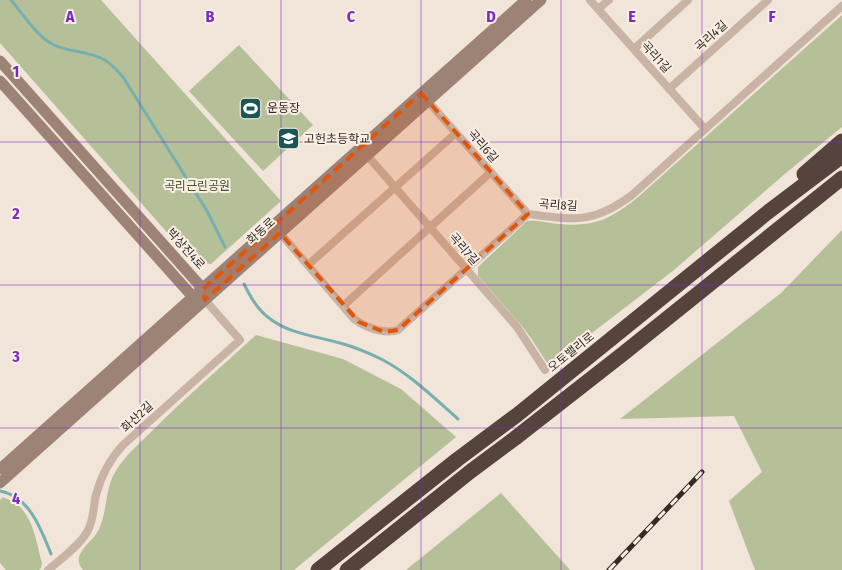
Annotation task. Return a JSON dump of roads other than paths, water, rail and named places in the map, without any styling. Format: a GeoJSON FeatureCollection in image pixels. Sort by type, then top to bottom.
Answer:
{"type":"FeatureCollection","features":[{"type":"Feature","properties":{"kind":"highway"},"geometry":{"type":"LineString","coordinates":[[748,228],[806,172],[842,141]]}},
{"type":"Feature","properties":{"kind":"highway","name":"오토밸리로"},"geometry":{"type":"LineString","coordinates":[[318,570],[458,459],[506,424],[748,228],[842,156]]}},
{"type":"Feature","properties":{"kind":"highway"},"geometry":{"type":"LineString","coordinates":[[347,570],[842,178]]}},
{"type":"Feature","properties":{"kind":"highway"},"geometry":{"type":"LineString","coordinates":[[810,203],[842,183]]}},
{"type":"Feature","properties":{"kind":"street","name":"화동로"},"geometry":{"type":"LineString","coordinates":[[0,483],[280,233],[526,0]]}},
{"type":"Feature","properties":{"kind":"street","name":"화동로"},"geometry":{"type":"LineString","coordinates":[[425,97],[541,0]]}},
{"type":"Feature","properties":{"kind":"street","name":"곡리1길"},"geometry":{"type":"LineString","coordinates":[[590,0],[705,129]]}},
{"type":"Feature","properties":{"kind":"street"},"geometry":{"type":"LineString","coordinates":[[598,9],[608,0]]}},
{"type":"Feature","properties":{"kind":"street"},"geometry":{"type":"LineString","coordinates":[[634,49],[688,0]]}},
{"type":"Feature","properties":{"kind":"street","name":"곡리4길"},"geometry":{"type":"LineString","coordinates":[[669,89],[768,0]]}},
{"type":"Feature","properties":{"kind":"street"},"geometry":{"type":"LineString","coordinates":[[834,0],[841,7]]}},
{"type":"Feature","properties":{"kind":"street","name":"곡리8길"},"geometry":{"type":"LineString","coordinates":[[280,233],[354,319],[384,332],[393,332],[401,328],[528,214],[558,218],[594,216],[610,210],[632,195],[841,7]]}},
{"type":"Feature","properties":{"kind":"street","name":"박상진4로"},"geometry":{"type":"LineString","coordinates":[[0,61],[202,288],[204,300]]}},
{"type":"Feature","properties":{"kind":"street"},"geometry":{"type":"LineString","coordinates":[[0,81],[193,297],[204,300]]}},
{"type":"Feature","properties":{"kind":"street","name":"곡리6길"},"geometry":{"type":"LineString","coordinates":[[425,97],[528,214]]}},
{"type":"Feature","properties":{"kind":"street"},"geometry":{"type":"LineString","coordinates":[[308,265],[456,133]]}},
{"type":"Feature","properties":{"kind":"street","name":"화동로"},"geometry":{"type":"LineString","coordinates":[[0,469],[202,288],[364,152]]}},
{"type":"Feature","properties":{"kind":"street","name":"곡리7길"},"geometry":{"type":"LineString","coordinates":[[364,152],[517,328],[545,370]]}},
{"type":"Feature","properties":{"kind":"street"},"geometry":{"type":"LineString","coordinates":[[344,306],[491,172]]}},
{"type":"Feature","properties":{"kind":"street","name":"화산2길"},"geometry":{"type":"LineString","coordinates":[[48,570],[88,532],[100,483],[114,455],[142,427],[240,340],[204,300]]}},
{"type":"Feature","properties":{"kind":"waterway"},"geometry":{"type":"LineString","coordinates":[[11,0],[42,37],[54,45],[91,54],[103,59],[121,74],[207,211],[225,247]]}},
{"type":"Feature","properties":{"kind":"waterway"},"geometry":{"type":"LineString","coordinates":[[244,284],[257,306],[277,323],[303,334],[351,346],[383,360],[413,380],[458,419]]}},
{"type":"Feature","properties":{"kind":"waterway"},"geometry":{"type":"LineString","coordinates":[[0,491],[10,494],[27,507],[43,534],[51,554]]}},
{"type":"Feature","properties":{"kind":"railway"},"geometry":{"type":"LineString","coordinates":[[609,570],[702,472]]}},
{"type":"Feature","properties":{"kind":"place","name":"운동장"},"geometry":{"type":"Point","coordinates":[251,108]}},
{"type":"Feature","properties":{"kind":"place","name":"고헌초등학교"},"geometry":{"type":"Point","coordinates":[288,139]}},
{"type":"Feature","properties":{"kind":"park label","name":"곡리근린공원"},"geometry":{"type":"Point","coordinates":[197,186]}}]}
